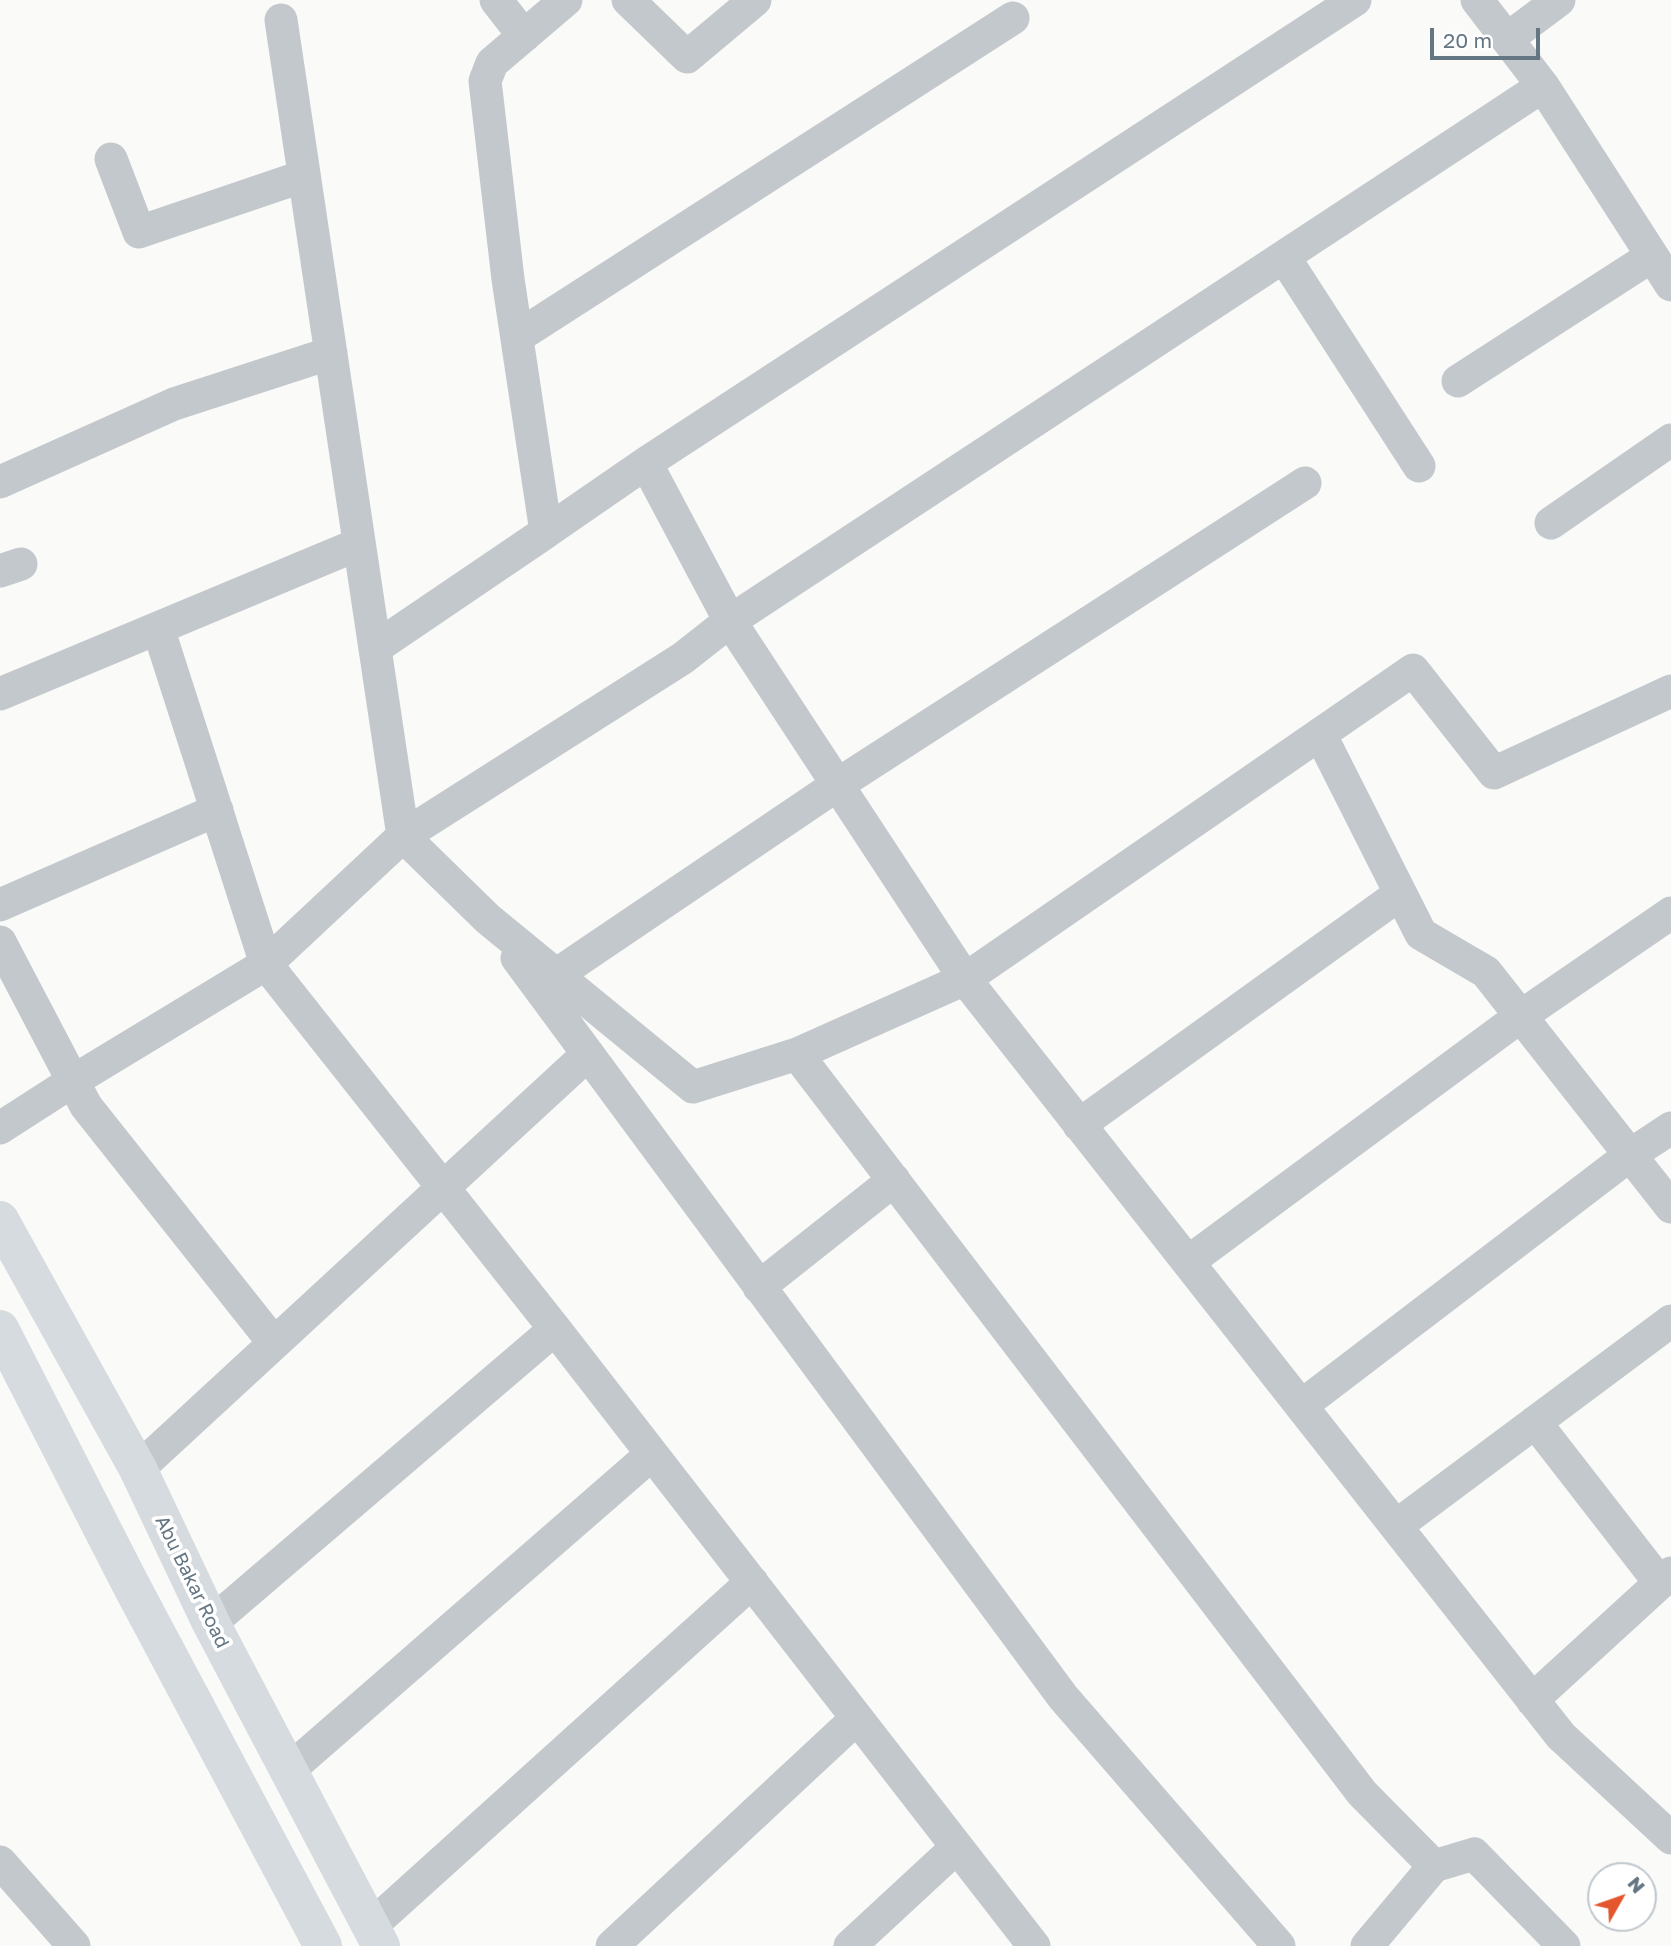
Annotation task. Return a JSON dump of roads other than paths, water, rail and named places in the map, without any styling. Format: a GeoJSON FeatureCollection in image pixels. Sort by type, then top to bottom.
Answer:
{"type":"FeatureCollection","features":[{"type":"Feature","properties":{"kind":"main road","name":"Abu Bakar Road"},"geometry":{"type":"LineString","coordinates":[[0,1220],[138,1469],[211,1623],[376,1936]]}},
{"type":"Feature","properties":{"kind":"main road"},"geometry":{"type":"LineString","coordinates":[[0,1329],[131,1585],[323,1946]]}},
{"type":"Feature","properties":{"kind":"street"},"geometry":{"type":"LineString","coordinates":[[496,0],[524,36]]}},
{"type":"Feature","properties":{"kind":"street"},"geometry":{"type":"LineString","coordinates":[[547,532],[508,279],[485,81],[492,63],[566,0]]}},
{"type":"Feature","properties":{"kind":"street"},"geometry":{"type":"LineString","coordinates":[[628,0],[687,57],[755,0]]}},
{"type":"Feature","properties":{"kind":"street"},"geometry":{"type":"LineString","coordinates":[[375,648],[646,463],[1354,0]]}},
{"type":"Feature","properties":{"kind":"street"},"geometry":{"type":"LineString","coordinates":[[1458,381],[1664,269],[1543,86],[1477,0]]}},
{"type":"Feature","properties":{"kind":"street"},"geometry":{"type":"LineString","coordinates":[[1507,39],[1559,0]]}},
{"type":"Feature","properties":{"kind":"street"},"geometry":{"type":"LineString","coordinates":[[517,337],[1013,18]]}},
{"type":"Feature","properties":{"kind":"street"},"geometry":{"type":"LineString","coordinates":[[281,20],[403,836],[488,919],[693,1087],[797,1054],[965,979],[1413,670],[1494,773],[1671,691]]}},
{"type":"Feature","properties":{"kind":"street"},"geometry":{"type":"LineString","coordinates":[[0,1128],[266,964],[403,836],[683,658],[730,621],[1543,86]]}},
{"type":"Feature","properties":{"kind":"street"},"geometry":{"type":"LineString","coordinates":[[111,159],[139,232],[304,176]]}},
{"type":"Feature","properties":{"kind":"street"},"geometry":{"type":"LineString","coordinates":[[1284,257],[1419,466]]}},
{"type":"Feature","properties":{"kind":"street"},"geometry":{"type":"LineString","coordinates":[[0,482],[174,404],[331,353]]}},
{"type":"Feature","properties":{"kind":"street"},"geometry":{"type":"LineString","coordinates":[[1550,523],[1671,440]]}},
{"type":"Feature","properties":{"kind":"street"},"geometry":{"type":"LineString","coordinates":[[646,463],[730,621],[965,979],[1561,1736],[1671,1838]]}},
{"type":"Feature","properties":{"kind":"street"},"geometry":{"type":"LineString","coordinates":[[556,975],[837,785],[1306,483]]}},
{"type":"Feature","properties":{"kind":"street"},"geometry":{"type":"LineString","coordinates":[[0,694],[359,544]]}},
{"type":"Feature","properties":{"kind":"street"},"geometry":{"type":"LineString","coordinates":[[158,628],[266,964],[555,1329],[1034,1946]]}},
{"type":"Feature","properties":{"kind":"street"},"geometry":{"type":"LineString","coordinates":[[1320,734],[1420,934],[1486,972],[1671,1207]]}},
{"type":"Feature","properties":{"kind":"street"},"geometry":{"type":"LineString","coordinates":[[0,905],[217,810]]}},
{"type":"Feature","properties":{"kind":"street"},"geometry":{"type":"LineString","coordinates":[[1079,1125],[1400,894]]}},
{"type":"Feature","properties":{"kind":"street"},"geometry":{"type":"LineString","coordinates":[[1188,1262],[1521,1016],[1671,913]]}},
{"type":"Feature","properties":{"kind":"street"},"geometry":{"type":"LineString","coordinates":[[488,919],[1063,1697],[1279,1946]]}},
{"type":"Feature","properties":{"kind":"street"},"geometry":{"type":"LineString","coordinates":[[0,942],[86,1106],[274,1343]]}},
{"type":"Feature","properties":{"kind":"street"},"geometry":{"type":"LineString","coordinates":[[138,1469],[588,1054]]}},
{"type":"Feature","properties":{"kind":"street"},"geometry":{"type":"LineString","coordinates":[[797,1054],[1363,1793],[1434,1866]]}},
{"type":"Feature","properties":{"kind":"street"},"geometry":{"type":"LineString","coordinates":[[1301,1406],[1630,1155],[1671,1128]]}},
{"type":"Feature","properties":{"kind":"street"},"geometry":{"type":"LineString","coordinates":[[759,1287],[894,1180]]}},
{"type":"Feature","properties":{"kind":"street"},"geometry":{"type":"LineString","coordinates":[[1396,1527],[1671,1321]]}},
{"type":"Feature","properties":{"kind":"street"},"geometry":{"type":"LineString","coordinates":[[211,1623],[555,1329]]}},
{"type":"Feature","properties":{"kind":"street"},"geometry":{"type":"LineString","coordinates":[[1532,1700],[1666,1578],[1535,1422]]}},
{"type":"Feature","properties":{"kind":"street"},"geometry":{"type":"LineString","coordinates":[[289,1769],[652,1454]]}},
{"type":"Feature","properties":{"kind":"street"},"geometry":{"type":"LineString","coordinates":[[376,1936],[752,1582]]}},
{"type":"Feature","properties":{"kind":"street"},"geometry":{"type":"LineString","coordinates":[[612,1946],[857,1718]]}},
{"type":"Feature","properties":{"kind":"street"},"geometry":{"type":"LineString","coordinates":[[850,1946],[957,1847]]}},
{"type":"Feature","properties":{"kind":"street"},"geometry":{"type":"LineString","coordinates":[[1367,1946],[1434,1866],[1474,1854],[1564,1946]]}},
{"type":"Feature","properties":{"kind":"street"},"geometry":{"type":"LineString","coordinates":[[0,1862],[60,1942]]}}]}
